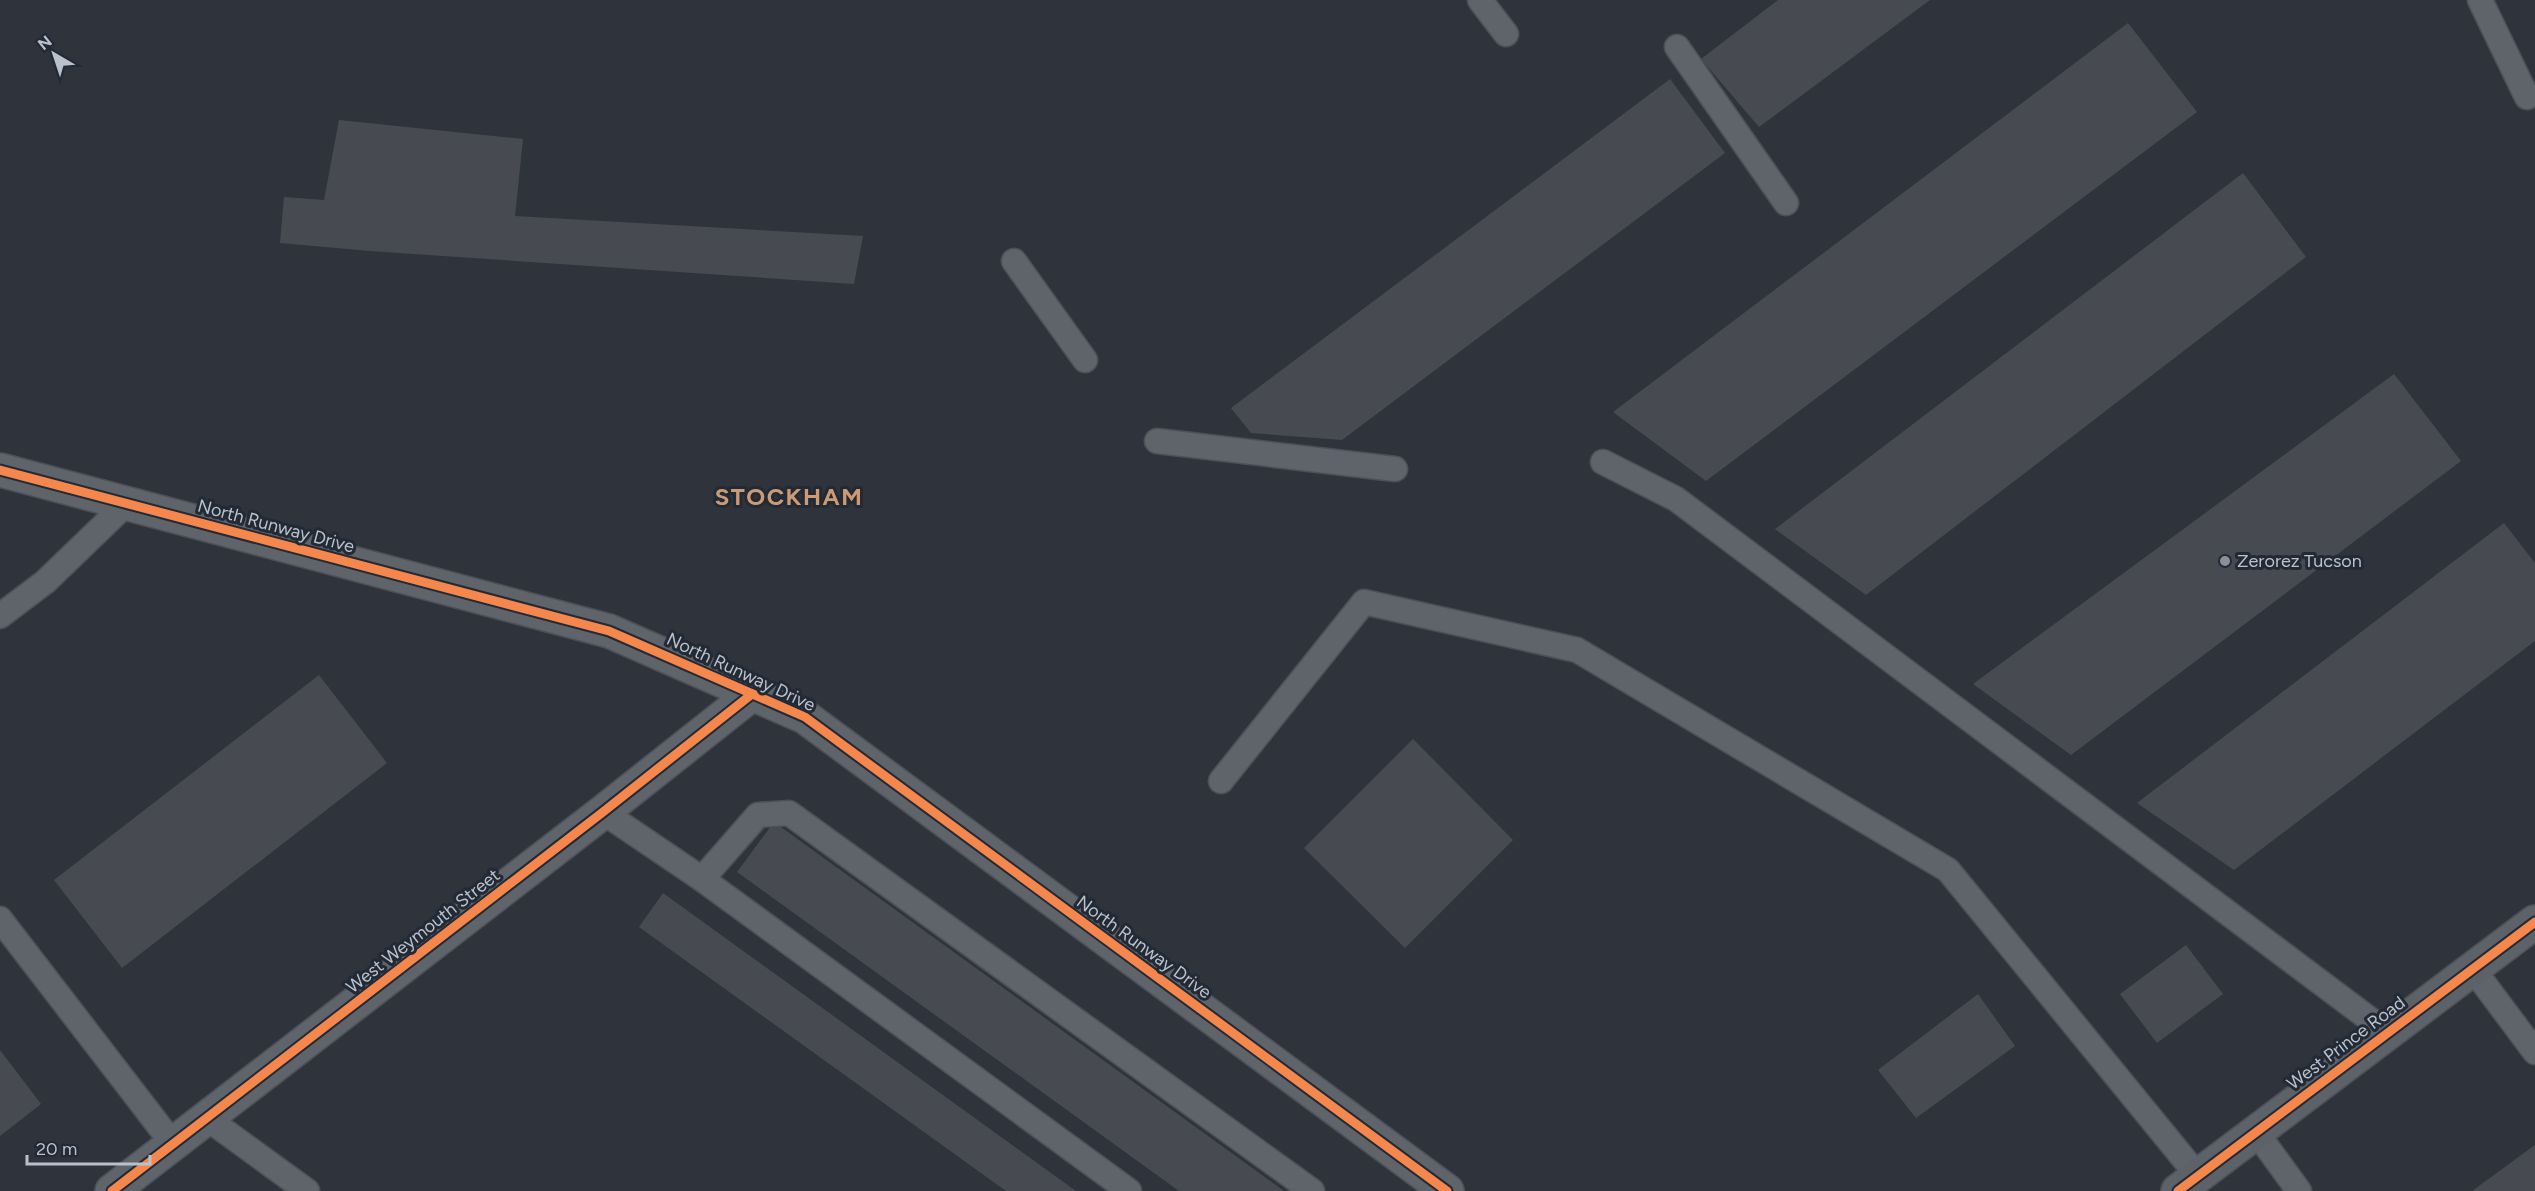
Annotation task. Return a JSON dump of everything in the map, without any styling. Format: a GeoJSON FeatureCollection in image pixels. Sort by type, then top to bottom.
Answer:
{"type":"FeatureCollection","features":[{"type":"Feature","properties":{"kind":"main road","name":"West Prince Road"},"geometry":{"type":"LineString","coordinates":[[2188,1183],[2535,922]]}},
{"type":"Feature","properties":{"kind":"street","name":"North Runway Drive"},"geometry":{"type":"LineString","coordinates":[[0,471],[609,631],[805,717],[1447,1191]]}},
{"type":"Feature","properties":{"kind":"street","name":"West Weymouth Street"},"geometry":{"type":"LineString","coordinates":[[112,1191],[208,1119],[752,694]]}},
{"type":"Feature","properties":{"kind":"lane"},"geometry":{"type":"LineString","coordinates":[[1480,0],[1506,34]]}},
{"type":"Feature","properties":{"kind":"lane"},"geometry":{"type":"LineString","coordinates":[[2480,0],[2532,98]]}},
{"type":"Feature","properties":{"kind":"lane"},"geometry":{"type":"LineString","coordinates":[[1677,47],[1786,203]]}},
{"type":"Feature","properties":{"kind":"lane"},"geometry":{"type":"LineString","coordinates":[[1014,261],[1085,360]]}},
{"type":"Feature","properties":{"kind":"lane"},"geometry":{"type":"LineString","coordinates":[[1157,441],[1395,469]]}},
{"type":"Feature","properties":{"kind":"lane"},"geometry":{"type":"LineString","coordinates":[[1603,462],[1676,499],[2388,1033]]}},
{"type":"Feature","properties":{"kind":"lane"},"geometry":{"type":"LineString","coordinates":[[0,616],[45,582],[127,503]]}},
{"type":"Feature","properties":{"kind":"lane"},"geometry":{"type":"LineString","coordinates":[[1221,781],[1364,602],[1577,650],[1948,870],[2188,1183]]}},
{"type":"Feature","properties":{"kind":"lane"},"geometry":{"type":"LineString","coordinates":[[603,812],[702,879],[1129,1191]]}},
{"type":"Feature","properties":{"kind":"lane"},"geometry":{"type":"LineString","coordinates":[[702,879],[758,815],[789,813],[1312,1191]]}},
{"type":"Feature","properties":{"kind":"lane"},"geometry":{"type":"LineString","coordinates":[[0,919],[173,1144]]}},
{"type":"Feature","properties":{"kind":"lane"},"geometry":{"type":"LineString","coordinates":[[2473,969],[2535,1052]]}},
{"type":"Feature","properties":{"kind":"lane"},"geometry":{"type":"LineString","coordinates":[[208,1119],[306,1191]]}},
{"type":"Feature","properties":{"kind":"lane"},"geometry":{"type":"LineString","coordinates":[[2256,1132],[2299,1191]]}},
{"type":"Feature","properties":{"kind":"building"},"geometry":{"type":"Polygon","coordinates":[[[1778,0],[1930,0],[1759,127],[1701,59],[1778,0]]]}},
{"type":"Feature","properties":{"kind":"building"},"geometry":{"type":"Polygon","coordinates":[[[2128,23],[2197,112],[1706,481],[1613,412],[2128,23]]]}},
{"type":"Feature","properties":{"kind":"building"},"geometry":{"type":"Polygon","coordinates":[[[1670,79],[1725,153],[1342,440],[1251,433],[1231,408],[1670,79]]]}},
{"type":"Feature","properties":{"kind":"building"},"geometry":{"type":"Polygon","coordinates":[[[339,120],[523,139],[515,216],[863,236],[854,284],[280,243],[284,197],[324,200],[339,120]]]}},
{"type":"Feature","properties":{"kind":"building"},"geometry":{"type":"Polygon","coordinates":[[[2243,173],[2306,257],[1866,595],[1775,529],[2243,173]]]}},
{"type":"Feature","properties":{"kind":"building"},"geometry":{"type":"Polygon","coordinates":[[[2394,374],[2461,461],[2071,755],[1973,684],[2394,374]]]}},
{"type":"Feature","properties":{"kind":"building"},"geometry":{"type":"Polygon","coordinates":[[[2504,523],[2535,563],[2535,641],[2234,870],[2137,803],[2504,523]]]}},
{"type":"Feature","properties":{"kind":"building"},"geometry":{"type":"Polygon","coordinates":[[[319,675],[387,763],[122,968],[54,880],[319,675]]]}},
{"type":"Feature","properties":{"kind":"building"},"geometry":{"type":"Polygon","coordinates":[[[1413,739],[1513,840],[1405,948],[1304,848],[1413,739]]]}},
{"type":"Feature","properties":{"kind":"building"},"geometry":{"type":"Polygon","coordinates":[[[774,822],[1284,1191],[1179,1191],[737,872],[774,822]]]}},
{"type":"Feature","properties":{"kind":"building"},"geometry":{"type":"Polygon","coordinates":[[[663,893],[1076,1191],[1006,1191],[639,927],[663,893]]]}},
{"type":"Feature","properties":{"kind":"building"},"geometry":{"type":"Polygon","coordinates":[[[2186,945],[2223,994],[2157,1043],[2120,994],[2186,945]]]}},
{"type":"Feature","properties":{"kind":"building"},"geometry":{"type":"Polygon","coordinates":[[[1978,994],[2015,1046],[1916,1118],[1878,1070],[1978,994]]]}},
{"type":"Feature","properties":{"kind":"building"},"geometry":{"type":"Polygon","coordinates":[[[0,1050],[41,1104],[0,1136],[0,1050]]]}},
{"type":"Feature","properties":{"kind":"building"},"geometry":{"type":"Polygon","coordinates":[[[2535,1145],[2535,1191],[2472,1191],[2535,1145]]]}},
{"type":"Feature","properties":{"kind":"cycle path"},"geometry":{"type":"LineString","coordinates":[[0,470],[609,631],[805,717],[1447,1191]]}},
{"type":"Feature","properties":{"kind":"cycle path"},"geometry":{"type":"LineString","coordinates":[[112,1191],[603,812],[752,694]]}},
{"type":"Feature","properties":{"kind":"cycle path"},"geometry":{"type":"LineString","coordinates":[[2178,1191],[2535,922]]}},
{"type":"Feature","properties":{"kind":"place","name":"Zerorez Tucson"},"geometry":{"type":"Point","coordinates":[2225,561]}},
{"type":"Feature","properties":{"kind":"district","name":"STOCKHAM"},"geometry":{"type":"Point","coordinates":[789,496]}}]}
